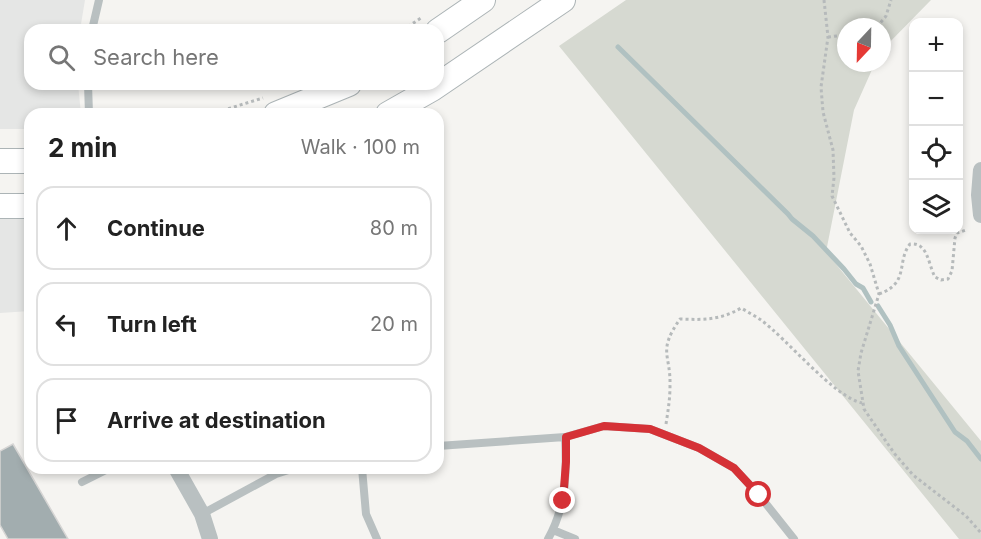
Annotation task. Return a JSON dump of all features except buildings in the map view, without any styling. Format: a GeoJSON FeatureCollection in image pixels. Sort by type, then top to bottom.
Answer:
{"type":"FeatureCollection","features":[{"type":"Feature","properties":{"kind":"main road"},"geometry":{"type":"LineString","coordinates":[[444,27],[483,0]]}},
{"type":"Feature","properties":{"kind":"main road"},"geometry":{"type":"LineString","coordinates":[[444,81],[563,0]]}},
{"type":"Feature","properties":{"kind":"main road"},"geometry":{"type":"LineString","coordinates":[[274,104],[326,90]]}},
{"type":"Feature","properties":{"kind":"main road"},"geometry":{"type":"LineString","coordinates":[[398,108],[428,90]]}},
{"type":"Feature","properties":{"kind":"main road"},"geometry":{"type":"LineString","coordinates":[[0,161],[24,161]]}},
{"type":"Feature","properties":{"kind":"main road"},"geometry":{"type":"LineString","coordinates":[[0,206],[24,206]]}},
{"type":"Feature","properties":{"kind":"street"},"geometry":{"type":"LineString","coordinates":[[981,170],[979,195],[981,215]]}},
{"type":"Feature","properties":{"kind":"street"},"geometry":{"type":"LineString","coordinates":[[179,474],[202,514],[210,539]]}},
{"type":"Feature","properties":{"kind":"lane"},"geometry":{"type":"LineString","coordinates":[[93,24],[99,0]]}},
{"type":"Feature","properties":{"kind":"lane"},"geometry":{"type":"LineString","coordinates":[[88,90],[89,108]]}},
{"type":"Feature","properties":{"kind":"lane"},"geometry":{"type":"LineString","coordinates":[[444,446],[566,437],[604,426],[650,429],[699,448],[734,468],[794,539]]}},
{"type":"Feature","properties":{"kind":"lane"},"geometry":{"type":"LineString","coordinates":[[548,539],[563,501],[566,437]]}},
{"type":"Feature","properties":{"kind":"lane"},"geometry":{"type":"LineString","coordinates":[[82,482],[98,474]]}},
{"type":"Feature","properties":{"kind":"lane"},"geometry":{"type":"LineString","coordinates":[[202,514],[276,474]]}},
{"type":"Feature","properties":{"kind":"lane"},"geometry":{"type":"LineString","coordinates":[[363,474],[366,514],[376,539]]}},
{"type":"Feature","properties":{"kind":"lane"},"geometry":{"type":"LineString","coordinates":[[553,530],[575,539]]}},
{"type":"Feature","properties":{"kind":"path"},"geometry":{"type":"LineString","coordinates":[[824,0],[828,37],[821,87],[833,150],[832,196],[850,233],[861,246],[870,264],[879,294],[861,353],[858,371],[862,403],[876,429],[913,475],[966,516],[981,533]]}},
{"type":"Feature","properties":{"kind":"path"},"geometry":{"type":"LineString","coordinates":[[884,18],[891,0]]}},
{"type":"Feature","properties":{"kind":"path"},"geometry":{"type":"LineString","coordinates":[[828,37],[837,36]]}},
{"type":"Feature","properties":{"kind":"path"},"geometry":{"type":"LineString","coordinates":[[249,108],[274,104]]}},
{"type":"Feature","properties":{"kind":"path"},"geometry":{"type":"LineString","coordinates":[[879,294],[887,291],[896,283],[902,271],[906,249],[910,244],[918,243],[924,247],[935,277],[948,279],[952,271],[955,238],[957,233],[966,230]]}},
{"type":"Feature","properties":{"kind":"path"},"geometry":{"type":"LineString","coordinates":[[665,435],[671,384],[665,349],[671,331],[680,319],[710,320],[728,316],[741,308],[762,320],[853,401],[862,403]]}},
{"type":"Feature","properties":{"kind":"shaded area"},"geometry":{"type":"Polygon","coordinates":[[[0,0],[85,0],[81,24],[24,24],[24,90],[79,90],[80,108],[24,108],[24,129],[0,129],[0,0]]]}},
{"type":"Feature","properties":{"kind":"shaded area"},"geometry":{"type":"Polygon","coordinates":[[[626,0],[931,0],[913,18],[909,18],[909,22],[891,41],[891,18],[837,18],[837,72],[871,72],[854,110],[826,252],[981,441],[981,539],[959,539],[559,46],[626,0]]]}},
{"type":"Feature","properties":{"kind":"shaded area"},"geometry":{"type":"Polygon","coordinates":[[[0,217],[24,217],[24,311],[0,313],[0,217]]]}},
{"type":"Feature","properties":{"kind":"waterway"},"geometry":{"type":"LineString","coordinates":[[618,47],[792,219],[813,236],[856,284],[863,288],[871,302]]}},
{"type":"Feature","properties":{"kind":"waterway"},"geometry":{"type":"LineString","coordinates":[[878,306],[899,346],[955,432],[967,441],[981,459]]}},
{"type":"Feature","properties":{"kind":"route"},"geometry":{"type":"LineString","coordinates":[[563,501],[566,437],[604,426],[650,429],[699,448],[734,468],[759,495]]}}]}
